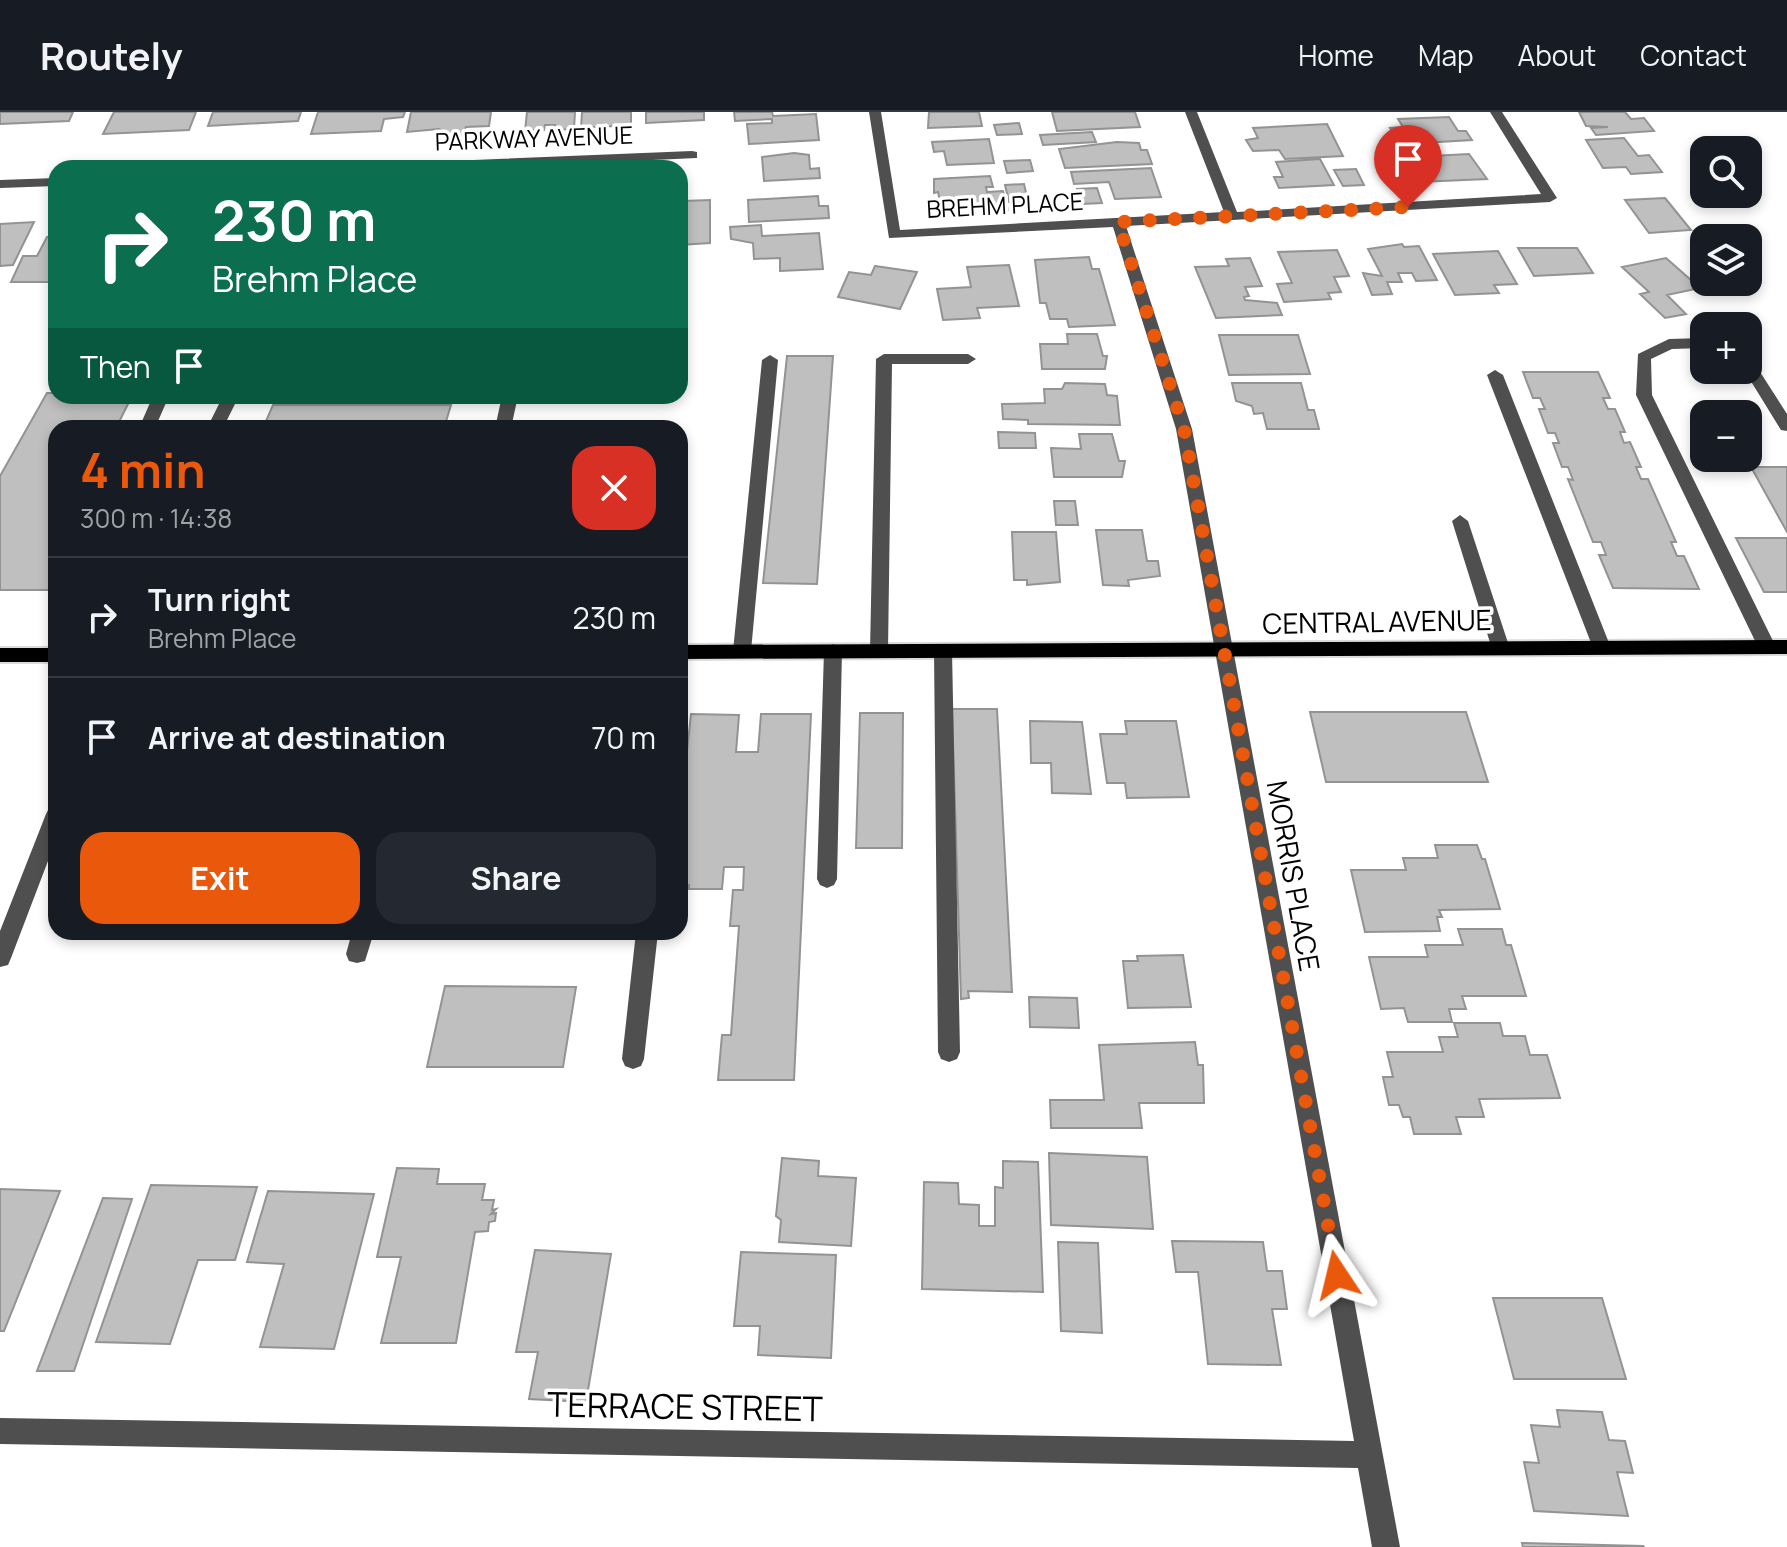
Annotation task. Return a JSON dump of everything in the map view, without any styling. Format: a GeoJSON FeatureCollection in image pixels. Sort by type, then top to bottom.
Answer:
{"type":"FeatureCollection","features":[{"type":"Feature","properties":{"kind":"main road","name":"CENTRAL AVENUE"},"geometry":{"type":"LineString","coordinates":[[688,652],[1224,652],[1787,647]]}},
{"type":"Feature","properties":{"kind":"main road"},"geometry":{"type":"LineString","coordinates":[[0,655],[48,655]]}},
{"type":"Feature","properties":{"kind":"street","name":"BREHM PLACE"},"geometry":{"type":"LineString","coordinates":[[875,112],[894,235],[1550,198],[1496,112]]}},
{"type":"Feature","properties":{"kind":"street"},"geometry":{"type":"LineString","coordinates":[[1191,112],[1232,216]]}},
{"type":"Feature","properties":{"kind":"street","name":"PARKWAY AVENUE"},"geometry":{"type":"LineString","coordinates":[[571,160],[692,155]]}},
{"type":"Feature","properties":{"kind":"street"},"geometry":{"type":"LineString","coordinates":[[0,184],[48,182]]}},
{"type":"Feature","properties":{"kind":"street","name":"MORRIS PLACE"},"geometry":{"type":"LineString","coordinates":[[1118,222],[1184,429],[1386,1547]]}},
{"type":"Feature","properties":{"kind":"street"},"geometry":{"type":"LineString","coordinates":[[1690,343],[1669,344],[1643,357],[1644,395],[1767,647]]}},
{"type":"Feature","properties":{"kind":"street"},"geometry":{"type":"LineString","coordinates":[[879,651],[884,359],[968,359]]}},
{"type":"Feature","properties":{"kind":"street"},"geometry":{"type":"LineString","coordinates":[[742,651],[770,360]]}},
{"type":"Feature","properties":{"kind":"street"},"geometry":{"type":"LineString","coordinates":[[1495,375],[1602,648]]}},
{"type":"Feature","properties":{"kind":"street"},"geometry":{"type":"LineString","coordinates":[[1761,384],[1787,426]]}},
{"type":"Feature","properties":{"kind":"street"},"geometry":{"type":"LineString","coordinates":[[1460,521],[1501,649]]}},
{"type":"Feature","properties":{"kind":"street"},"geometry":{"type":"LineString","coordinates":[[827,879],[833,651]]}},
{"type":"Feature","properties":{"kind":"street"},"geometry":{"type":"LineString","coordinates":[[943,651],[949,1052]]}},
{"type":"Feature","properties":{"kind":"street"},"geometry":{"type":"LineString","coordinates":[[0,958],[48,835]]}},
{"type":"Feature","properties":{"kind":"street"},"geometry":{"type":"LineString","coordinates":[[357,954],[361,940]]}},
{"type":"Feature","properties":{"kind":"street"},"geometry":{"type":"LineString","coordinates":[[633,1059],[646,940]]}},
{"type":"Feature","properties":{"kind":"street","name":"TERRACE STREET"},"geometry":{"type":"LineString","coordinates":[[0,1431],[1370,1455]]}},
{"type":"Feature","properties":{"kind":"building"},"geometry":{"type":"Polygon","coordinates":[[[0,112],[73,112],[69,121],[0,124],[0,112]]]}},
{"type":"Feature","properties":{"kind":"building"},"geometry":{"type":"Polygon","coordinates":[[[114,112],[196,112],[189,130],[103,134],[114,112]]]}},
{"type":"Feature","properties":{"kind":"building"},"geometry":{"type":"Polygon","coordinates":[[[213,112],[301,112],[298,121],[208,126],[213,112]]]}},
{"type":"Feature","properties":{"kind":"building"},"geometry":{"type":"Polygon","coordinates":[[[318,112],[405,112],[403,117],[384,119],[381,131],[311,134],[318,112]]]}},
{"type":"Feature","properties":{"kind":"building"},"geometry":{"type":"Polygon","coordinates":[[[411,112],[491,112],[489,126],[466,127],[461,137],[447,137],[448,134],[439,129],[407,132],[411,112]]]}},
{"type":"Feature","properties":{"kind":"building"},"geometry":{"type":"Polygon","coordinates":[[[527,112],[575,112],[574,129],[554,130],[555,125],[545,125],[544,130],[525,131],[527,112]]]}},
{"type":"Feature","properties":{"kind":"building"},"geometry":{"type":"Polygon","coordinates":[[[582,112],[631,112],[631,125],[581,128],[582,112]]]}},
{"type":"Feature","properties":{"kind":"building"},"geometry":{"type":"Polygon","coordinates":[[[646,112],[704,112],[704,120],[646,123],[646,112]]]}},
{"type":"Feature","properties":{"kind":"building"},"geometry":{"type":"Polygon","coordinates":[[[734,112],[772,112],[773,116],[816,114],[819,140],[749,144],[747,124],[772,123],[772,119],[735,121],[734,112]]]}},
{"type":"Feature","properties":{"kind":"building"},"geometry":{"type":"Polygon","coordinates":[[[929,112],[979,112],[982,126],[928,128],[929,112]]]}},
{"type":"Feature","properties":{"kind":"building"},"geometry":{"type":"Polygon","coordinates":[[[1052,112],[1135,112],[1140,127],[1057,131],[1052,112]]]}},
{"type":"Feature","properties":{"kind":"building"},"geometry":{"type":"Polygon","coordinates":[[[1579,112],[1625,112],[1631,119],[1644,118],[1654,131],[1596,135],[1591,128],[1608,127],[1586,126],[1579,112]]]}},
{"type":"Feature","properties":{"kind":"building"},"geometry":{"type":"Polygon","coordinates":[[[1449,117],[1458,131],[1466,131],[1472,140],[1421,143],[1396,139],[1390,128],[1403,127],[1398,119],[1449,117]]]}},
{"type":"Feature","properties":{"kind":"building"},"geometry":{"type":"Polygon","coordinates":[[[1019,123],[1022,134],[997,135],[994,125],[1019,123]]]}},
{"type":"Feature","properties":{"kind":"building"},"geometry":{"type":"Polygon","coordinates":[[[1327,124],[1343,156],[1285,159],[1279,150],[1253,151],[1246,140],[1258,138],[1253,128],[1327,124]]]}},
{"type":"Feature","properties":{"kind":"building"},"geometry":{"type":"Polygon","coordinates":[[[1092,132],[1096,142],[1043,145],[1040,135],[1092,132]]]}},
{"type":"Feature","properties":{"kind":"building"},"geometry":{"type":"Polygon","coordinates":[[[1624,138],[1638,156],[1649,155],[1662,172],[1631,174],[1626,167],[1603,168],[1586,140],[1624,138]]]}},
{"type":"Feature","properties":{"kind":"building"},"geometry":{"type":"Polygon","coordinates":[[[989,139],[994,163],[947,165],[944,151],[934,152],[932,142],[989,139]]]}},
{"type":"Feature","properties":{"kind":"building"},"geometry":{"type":"Polygon","coordinates":[[[1117,142],[1139,143],[1141,150],[1147,150],[1152,164],[1065,168],[1059,149],[1117,142]]]}},
{"type":"Feature","properties":{"kind":"building"},"geometry":{"type":"Polygon","coordinates":[[[794,153],[809,155],[810,169],[819,168],[820,178],[764,181],[762,157],[794,153]]]}},
{"type":"Feature","properties":{"kind":"building"},"geometry":{"type":"Polygon","coordinates":[[[1418,154],[1422,160],[1434,160],[1432,156],[1469,154],[1487,179],[1418,182],[1403,155],[1418,154]]]}},
{"type":"Feature","properties":{"kind":"building"},"geometry":{"type":"Polygon","coordinates":[[[1320,159],[1334,185],[1279,188],[1274,177],[1283,177],[1276,162],[1320,159]]]}},
{"type":"Feature","properties":{"kind":"building"},"geometry":{"type":"Polygon","coordinates":[[[1030,160],[1033,171],[1007,173],[1004,161],[1030,160]]]}},
{"type":"Feature","properties":{"kind":"building"},"geometry":{"type":"Polygon","coordinates":[[[1151,168],[1161,197],[1115,199],[1109,182],[1074,184],[1071,172],[1151,168]]]}},
{"type":"Feature","properties":{"kind":"building"},"geometry":{"type":"Polygon","coordinates":[[[1356,169],[1364,185],[1343,186],[1334,170],[1356,169]]]}},
{"type":"Feature","properties":{"kind":"building"},"geometry":{"type":"Polygon","coordinates":[[[990,176],[993,187],[986,187],[987,192],[1003,191],[1008,210],[981,212],[979,205],[941,206],[938,192],[934,193],[934,179],[990,176]]]}},
{"type":"Feature","properties":{"kind":"building"},"geometry":{"type":"Polygon","coordinates":[[[1024,184],[1028,201],[1009,202],[1005,185],[1024,184]]]}},
{"type":"Feature","properties":{"kind":"building"},"geometry":{"type":"Polygon","coordinates":[[[1097,188],[1102,203],[1082,204],[1077,189],[1097,188]]]}},
{"type":"Feature","properties":{"kind":"building"},"geometry":{"type":"Polygon","coordinates":[[[818,196],[819,206],[828,206],[829,218],[749,222],[748,200],[818,196]]]}},
{"type":"Feature","properties":{"kind":"building"},"geometry":{"type":"Polygon","coordinates":[[[1665,198],[1690,230],[1649,233],[1625,200],[1665,198]]]}},
{"type":"Feature","properties":{"kind":"building"},"geometry":{"type":"Polygon","coordinates":[[[710,200],[710,243],[688,244],[688,201],[710,200]]]}},
{"type":"Feature","properties":{"kind":"building"},"geometry":{"type":"Polygon","coordinates":[[[34,222],[13,265],[0,266],[0,224],[34,222]]]}},
{"type":"Feature","properties":{"kind":"building"},"geometry":{"type":"Polygon","coordinates":[[[761,225],[762,236],[819,233],[823,269],[780,271],[780,258],[754,259],[753,243],[731,239],[730,227],[761,225]]]}},
{"type":"Feature","properties":{"kind":"building"},"geometry":{"type":"Polygon","coordinates":[[[47,237],[48,282],[11,282],[23,256],[37,256],[47,237]]]}},
{"type":"Feature","properties":{"kind":"building"},"geometry":{"type":"Polygon","coordinates":[[[1402,244],[1404,247],[1419,246],[1437,280],[1416,281],[1412,273],[1398,273],[1402,282],[1387,282],[1392,294],[1372,295],[1363,273],[1382,276],[1368,249],[1402,244]]]}},
{"type":"Feature","properties":{"kind":"building"},"geometry":{"type":"Polygon","coordinates":[[[1518,248],[1577,248],[1593,273],[1534,276],[1518,248]]]}},
{"type":"Feature","properties":{"kind":"building"},"geometry":{"type":"Polygon","coordinates":[[[1337,250],[1349,276],[1334,277],[1341,292],[1328,293],[1331,299],[1284,302],[1277,284],[1292,283],[1278,252],[1337,250]]]}},
{"type":"Feature","properties":{"kind":"building"},"geometry":{"type":"Polygon","coordinates":[[[1498,251],[1517,284],[1494,285],[1499,293],[1455,295],[1433,254],[1498,251]]]}},
{"type":"Feature","properties":{"kind":"building"},"geometry":{"type":"Polygon","coordinates":[[[1089,257],[1092,269],[1099,269],[1115,325],[1069,327],[1067,319],[1050,319],[1046,303],[1040,303],[1035,260],[1089,257]]]}},
{"type":"Feature","properties":{"kind":"building"},"geometry":{"type":"Polygon","coordinates":[[[1250,258],[1262,286],[1245,287],[1249,296],[1244,297],[1245,300],[1277,303],[1282,315],[1216,318],[1195,267],[1229,266],[1226,259],[1250,258]]]}},
{"type":"Feature","properties":{"kind":"building"},"geometry":{"type":"Polygon","coordinates":[[[1666,258],[1690,279],[1690,290],[1667,295],[1686,314],[1665,318],[1640,294],[1649,292],[1622,267],[1666,258]]]}},
{"type":"Feature","properties":{"kind":"building"},"geometry":{"type":"Polygon","coordinates":[[[1009,265],[1019,306],[977,308],[980,318],[943,320],[937,289],[971,287],[967,267],[1009,265]]]}},
{"type":"Feature","properties":{"kind":"building"},"geometry":{"type":"Polygon","coordinates":[[[875,266],[917,272],[900,309],[838,297],[849,272],[871,275],[875,266]]]}},
{"type":"Feature","properties":{"kind":"building"},"geometry":{"type":"Polygon","coordinates":[[[1067,334],[1097,334],[1103,356],[1107,356],[1105,369],[1042,369],[1040,344],[1068,344],[1067,334]]]}},
{"type":"Feature","properties":{"kind":"building"},"geometry":{"type":"Polygon","coordinates":[[[1219,335],[1298,335],[1310,374],[1229,375],[1219,335]]]}},
{"type":"Feature","properties":{"kind":"building"},"geometry":{"type":"Polygon","coordinates":[[[787,356],[833,356],[817,584],[763,583],[787,356]]]}},
{"type":"Feature","properties":{"kind":"building"},"geometry":{"type":"Polygon","coordinates":[[[1523,372],[1598,372],[1610,398],[1603,398],[1608,409],[1615,409],[1625,432],[1620,432],[1624,443],[1630,442],[1641,467],[1636,467],[1641,479],[1648,479],[1676,542],[1671,542],[1677,556],[1684,556],[1699,589],[1613,588],[1599,555],[1606,555],[1601,542],[1593,542],[1568,479],[1573,480],[1568,467],[1562,467],[1553,443],[1559,443],[1555,433],[1548,433],[1539,409],[1545,409],[1540,398],[1533,398],[1523,372]]]}},
{"type":"Feature","properties":{"kind":"building"},"geometry":{"type":"Polygon","coordinates":[[[1065,383],[1105,384],[1107,395],[1117,396],[1120,425],[1028,424],[1028,420],[1003,419],[1002,404],[1045,403],[1044,389],[1062,389],[1065,383]]]}},
{"type":"Feature","properties":{"kind":"building"},"geometry":{"type":"Polygon","coordinates":[[[1232,383],[1301,383],[1308,410],[1314,410],[1319,429],[1267,429],[1263,413],[1254,414],[1252,406],[1236,401],[1232,383]]]}},
{"type":"Feature","properties":{"kind":"building"},"geometry":{"type":"Polygon","coordinates":[[[47,393],[48,404],[128,404],[120,420],[48,420],[48,590],[0,590],[0,476],[47,393]]]}},
{"type":"Feature","properties":{"kind":"building"},"geometry":{"type":"Polygon","coordinates":[[[273,405],[451,405],[446,420],[266,420],[273,405]]]}},
{"type":"Feature","properties":{"kind":"building"},"geometry":{"type":"Polygon","coordinates":[[[998,432],[1035,433],[1036,448],[999,448],[998,432]]]}},
{"type":"Feature","properties":{"kind":"building"},"geometry":{"type":"Polygon","coordinates":[[[1079,434],[1112,434],[1119,461],[1125,461],[1122,477],[1054,477],[1051,448],[1081,449],[1079,434]]]}},
{"type":"Feature","properties":{"kind":"building"},"geometry":{"type":"Polygon","coordinates":[[[1762,467],[1787,467],[1787,532],[1754,472],[1762,472],[1762,467]]]}},
{"type":"Feature","properties":{"kind":"building"},"geometry":{"type":"Polygon","coordinates":[[[1054,501],[1075,501],[1078,525],[1056,525],[1054,501]]]}},
{"type":"Feature","properties":{"kind":"building"},"geometry":{"type":"Polygon","coordinates":[[[1096,530],[1142,530],[1147,561],[1158,561],[1160,576],[1128,580],[1129,586],[1103,585],[1096,530]]]}},
{"type":"Feature","properties":{"kind":"building"},"geometry":{"type":"Polygon","coordinates":[[[1012,532],[1056,532],[1060,582],[1027,585],[1027,580],[1014,580],[1012,532]]]}},
{"type":"Feature","properties":{"kind":"building"},"geometry":{"type":"Polygon","coordinates":[[[1736,538],[1787,538],[1787,592],[1764,592],[1736,538]]]}},
{"type":"Feature","properties":{"kind":"building"},"geometry":{"type":"Polygon","coordinates":[[[952,709],[997,709],[1012,992],[968,991],[969,998],[961,999],[952,709]]]}},
{"type":"Feature","properties":{"kind":"building"},"geometry":{"type":"Polygon","coordinates":[[[1310,712],[1466,712],[1488,782],[1326,782],[1310,712]]]}},
{"type":"Feature","properties":{"kind":"building"},"geometry":{"type":"Polygon","coordinates":[[[860,713],[903,713],[902,848],[856,848],[860,713]]]}},
{"type":"Feature","properties":{"kind":"building"},"geometry":{"type":"Polygon","coordinates":[[[691,714],[739,715],[736,752],[758,752],[761,714],[811,714],[794,1080],[718,1080],[722,1035],[731,1035],[739,926],[730,926],[733,890],[743,890],[744,867],[724,867],[722,889],[689,889],[688,742],[691,714]]]}},
{"type":"Feature","properties":{"kind":"building"},"geometry":{"type":"Polygon","coordinates":[[[1030,721],[1082,722],[1091,794],[1052,793],[1051,763],[1031,763],[1030,721]]]}},
{"type":"Feature","properties":{"kind":"building"},"geometry":{"type":"Polygon","coordinates":[[[1125,721],[1176,721],[1189,797],[1127,798],[1125,783],[1107,783],[1100,734],[1127,734],[1125,721]]]}},
{"type":"Feature","properties":{"kind":"building"},"geometry":{"type":"Polygon","coordinates":[[[1435,845],[1477,845],[1482,859],[1485,859],[1500,909],[1439,910],[1442,917],[1437,917],[1440,931],[1365,932],[1351,870],[1406,870],[1403,858],[1438,858],[1435,845]]]}},
{"type":"Feature","properties":{"kind":"building"},"geometry":{"type":"Polygon","coordinates":[[[1458,929],[1502,929],[1506,945],[1511,945],[1526,996],[1462,996],[1466,1009],[1449,1009],[1452,1022],[1408,1022],[1404,1008],[1381,1009],[1369,957],[1428,957],[1425,945],[1463,945],[1458,929]]]}},
{"type":"Feature","properties":{"kind":"building"},"geometry":{"type":"Polygon","coordinates":[[[1183,955],[1191,1007],[1128,1008],[1123,961],[1138,961],[1137,956],[1183,955]]]}},
{"type":"Feature","properties":{"kind":"building"},"geometry":{"type":"Polygon","coordinates":[[[445,986],[576,987],[563,1067],[427,1067],[445,986]]]}},
{"type":"Feature","properties":{"kind":"building"},"geometry":{"type":"Polygon","coordinates":[[[1029,997],[1077,998],[1079,1028],[1030,1027],[1029,997]]]}},
{"type":"Feature","properties":{"kind":"building"},"geometry":{"type":"Polygon","coordinates":[[[1454,1023],[1500,1023],[1503,1036],[1525,1036],[1530,1055],[1547,1055],[1560,1098],[1479,1099],[1484,1117],[1456,1117],[1461,1134],[1414,1134],[1410,1117],[1403,1117],[1399,1105],[1389,1105],[1383,1077],[1393,1077],[1387,1052],[1443,1052],[1439,1037],[1458,1037],[1454,1023]]]}},
{"type":"Feature","properties":{"kind":"building"},"geometry":{"type":"Polygon","coordinates":[[[1195,1042],[1198,1065],[1203,1065],[1204,1103],[1139,1103],[1142,1128],[1051,1128],[1050,1100],[1104,1100],[1099,1045],[1195,1042]]]}},
{"type":"Feature","properties":{"kind":"building"},"geometry":{"type":"Polygon","coordinates":[[[1049,1153],[1147,1157],[1153,1229],[1051,1225],[1049,1153]]]}},
{"type":"Feature","properties":{"kind":"building"},"geometry":{"type":"Polygon","coordinates":[[[782,1158],[819,1161],[818,1176],[856,1178],[851,1246],[779,1242],[781,1220],[776,1216],[782,1158]]]}},
{"type":"Feature","properties":{"kind":"building"},"geometry":{"type":"Polygon","coordinates":[[[1003,1161],[1038,1162],[1043,1292],[922,1289],[924,1182],[958,1183],[959,1204],[979,1205],[979,1226],[995,1226],[995,1187],[1003,1188],[1003,1161]]]}},
{"type":"Feature","properties":{"kind":"building"},"geometry":{"type":"Polygon","coordinates":[[[397,1168],[439,1169],[437,1184],[485,1184],[482,1200],[494,1200],[492,1210],[496,1209],[491,1214],[496,1213],[495,1221],[489,1222],[488,1231],[475,1232],[456,1343],[381,1343],[401,1257],[377,1257],[397,1168]]]}},
{"type":"Feature","properties":{"kind":"building"},"geometry":{"type":"Polygon","coordinates":[[[151,1185],[257,1187],[235,1260],[198,1260],[170,1344],[96,1342],[151,1185]]]}},
{"type":"Feature","properties":{"kind":"building"},"geometry":{"type":"Polygon","coordinates":[[[0,1189],[60,1191],[4,1331],[0,1331],[0,1189]]]}},
{"type":"Feature","properties":{"kind":"building"},"geometry":{"type":"Polygon","coordinates":[[[268,1191],[374,1194],[334,1349],[260,1347],[284,1264],[247,1262],[268,1191]]]}},
{"type":"Feature","properties":{"kind":"building"},"geometry":{"type":"Polygon","coordinates":[[[103,1198],[132,1199],[74,1371],[37,1371],[103,1198]]]}},
{"type":"Feature","properties":{"kind":"building"},"geometry":{"type":"Polygon","coordinates":[[[1172,1241],[1263,1242],[1267,1271],[1282,1271],[1287,1309],[1272,1309],[1281,1365],[1208,1364],[1198,1272],[1176,1272],[1172,1241]]]}},
{"type":"Feature","properties":{"kind":"building"},"geometry":{"type":"Polygon","coordinates":[[[1058,1242],[1098,1243],[1102,1333],[1061,1331],[1058,1242]]]}},
{"type":"Feature","properties":{"kind":"building"},"geometry":{"type":"Polygon","coordinates":[[[535,1250],[611,1254],[586,1402],[529,1399],[538,1352],[516,1352],[535,1250]]]}},
{"type":"Feature","properties":{"kind":"building"},"geometry":{"type":"Polygon","coordinates":[[[741,1252],[836,1255],[831,1358],[758,1355],[760,1326],[734,1326],[741,1252]]]}},
{"type":"Feature","properties":{"kind":"building"},"geometry":{"type":"Polygon","coordinates":[[[1493,1298],[1602,1298],[1626,1379],[1514,1379],[1493,1298]]]}},
{"type":"Feature","properties":{"kind":"building"},"geometry":{"type":"Polygon","coordinates":[[[1557,1410],[1602,1412],[1609,1440],[1625,1441],[1633,1473],[1617,1472],[1628,1516],[1534,1511],[1524,1462],[1539,1463],[1531,1425],[1560,1427],[1557,1410]]]}},
{"type":"Feature","properties":{"kind":"building"},"geometry":{"type":"Polygon","coordinates":[[[1522,1543],[1643,1546],[1644,1547],[1523,1547],[1522,1543]]]}},
{"type":"Feature","properties":{"kind":"route"},"geometry":{"type":"LineString","coordinates":[[1337,1275],[1184,429],[1118,222],[1408,207]]}}]}
